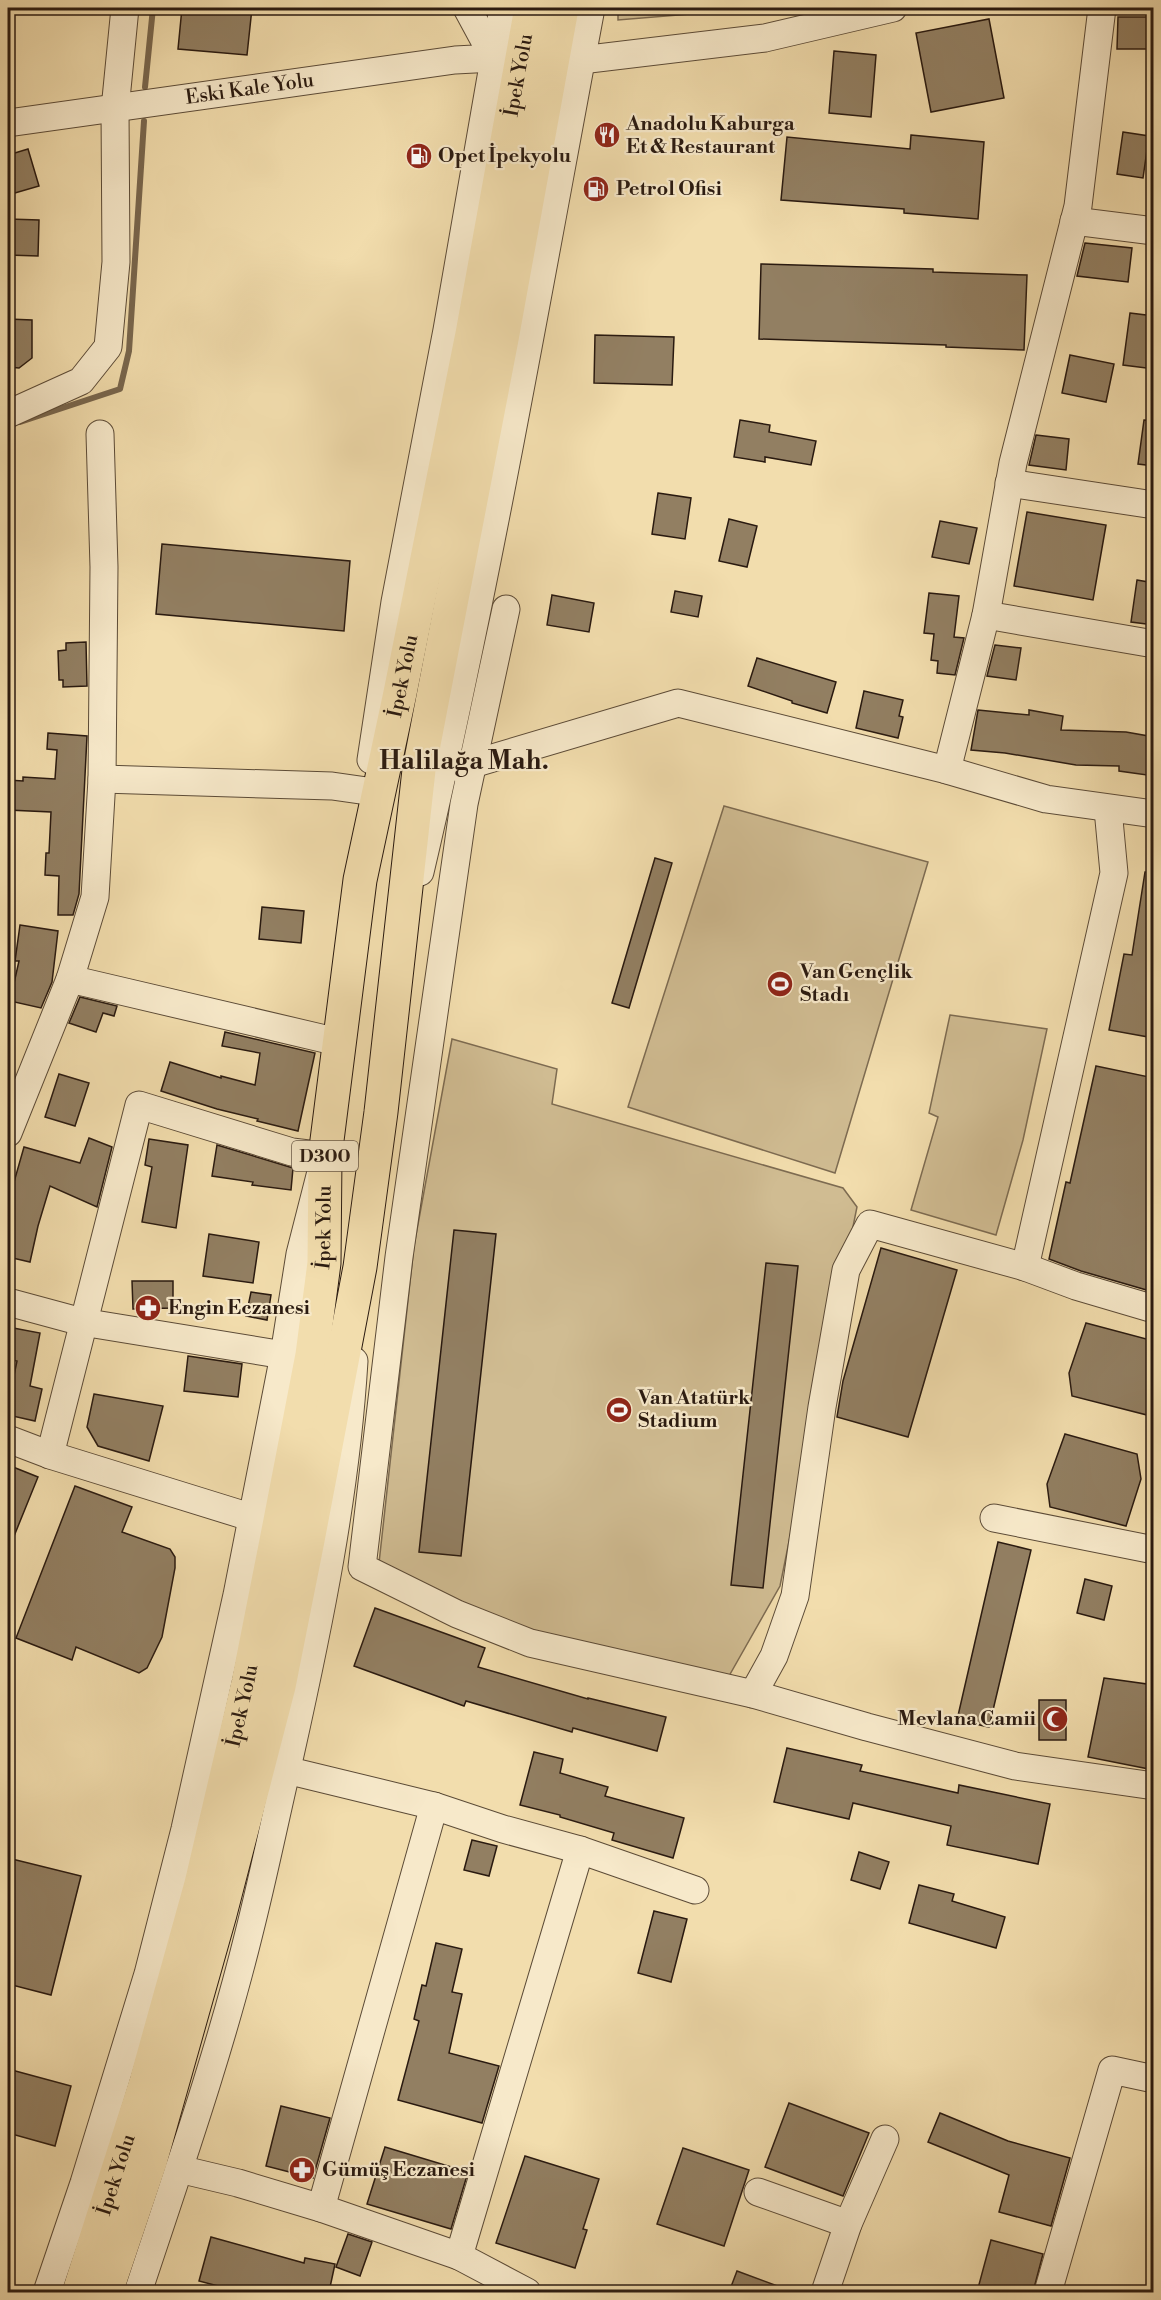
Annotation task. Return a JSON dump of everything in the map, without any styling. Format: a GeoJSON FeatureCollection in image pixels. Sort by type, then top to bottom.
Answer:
{"type":"FeatureCollection","features":[{"type":"Feature","properties":{"kind":"highway","name":"İpek Yolu"},"geometry":{"type":"LineString","coordinates":[[79,2292],[147,2082],[201,1884],[248,1683],[312,1355],[324,1263],[325,1156],[360,879],[472,334],[531,8]]}},
{"type":"Feature","properties":{"kind":"highway","name":"İpek Yolu"},"geometry":{"type":"LineString","coordinates":[[106,2292],[150,2162],[220,1914],[279,1686],[360,1267],[419,770],[502,339],[562,8]]}},
{"type":"Feature","properties":{"kind":"street"},"geometry":{"type":"LineString","coordinates":[[8,414],[81,381],[108,347],[116,262],[115,108],[125,8]]}},
{"type":"Feature","properties":{"kind":"street"},"geometry":{"type":"LineString","coordinates":[[360,879],[367,791],[395,602],[447,330],[503,8]]}},
{"type":"Feature","properties":{"kind":"street"},"geometry":{"type":"LineString","coordinates":[[397,969],[443,773],[529,345],[591,8]]}},
{"type":"Feature","properties":{"kind":"street"},"geometry":{"type":"LineString","coordinates":[[581,60],[765,38],[893,8]]}},
{"type":"Feature","properties":{"kind":"street"},"geometry":{"type":"LineString","coordinates":[[947,770],[986,615],[1009,483],[1078,206],[1102,8]]}},
{"type":"Feature","properties":{"kind":"street"},"geometry":{"type":"LineString","coordinates":[[476,15],[494,58]]}},
{"type":"Feature","properties":{"kind":"street","name":"Eski Kale Yolu"},"geometry":{"type":"LineString","coordinates":[[8,123],[455,60],[494,58]]}},
{"type":"Feature","properties":{"kind":"street"},"geometry":{"type":"LineString","coordinates":[[1074,221],[1154,231]]}},
{"type":"Feature","properties":{"kind":"street"},"geometry":{"type":"LineString","coordinates":[[8,1133],[70,979],[95,897],[102,779],[104,567],[100,434]]}},
{"type":"Feature","properties":{"kind":"street"},"geometry":{"type":"LineString","coordinates":[[1009,483],[1154,505]]}},
{"type":"Feature","properties":{"kind":"street"},"geometry":{"type":"LineString","coordinates":[[506,609],[464,804],[399,1257],[362,1568],[457,1614],[530,1643],[753,1694],[867,1728],[1015,1766],[1154,1786]]}},
{"type":"Feature","properties":{"kind":"street"},"geometry":{"type":"LineString","coordinates":[[986,615],[1154,644]]}},
{"type":"Feature","properties":{"kind":"street"},"geometry":{"type":"LineString","coordinates":[[443,773],[678,703],[947,770],[1046,799],[1154,814]]}},
{"type":"Feature","properties":{"kind":"street"},"geometry":{"type":"LineString","coordinates":[[102,779],[332,786],[367,791]]}},
{"type":"Feature","properties":{"kind":"street"},"geometry":{"type":"LineString","coordinates":[[1025,1267],[1114,873],[1108,809]]}},
{"type":"Feature","properties":{"kind":"street"},"geometry":{"type":"LineString","coordinates":[[70,979],[338,1042]]}},
{"type":"Feature","properties":{"kind":"street"},"geometry":{"type":"LineString","coordinates":[[47,2292],[84,2183],[148,1974],[185,1829],[237,1595],[250,1517],[284,1355],[300,1254],[325,1156],[292,1152],[139,1106],[82,1322],[50,1455]]}},
{"type":"Feature","properties":{"kind":"street"},"geometry":{"type":"LineString","coordinates":[[753,1694],[774,1656],[795,1596],[822,1407],[846,1270],[870,1224],[1025,1267],[1076,1286],[1154,1309]]}},
{"type":"Feature","properties":{"kind":"street"},"geometry":{"type":"LineString","coordinates":[[138,2292],[179,2169],[249,1934],[313,1652],[331,1551],[351,1408],[360,1267]]}},
{"type":"Feature","properties":{"kind":"street"},"geometry":{"type":"LineString","coordinates":[[8,1302],[82,1322],[284,1355]]}},
{"type":"Feature","properties":{"kind":"street"},"geometry":{"type":"LineString","coordinates":[[8,1439],[50,1455],[250,1517]]}},
{"type":"Feature","properties":{"kind":"street"},"geometry":{"type":"LineString","coordinates":[[994,1518],[1154,1550]]}},
{"type":"Feature","properties":{"kind":"street"},"geometry":{"type":"LineString","coordinates":[[286,1770],[434,1806],[503,1829],[580,1850],[695,1890]]}},
{"type":"Feature","properties":{"kind":"street"},"geometry":{"type":"LineString","coordinates":[[321,2208],[434,1806]]}},
{"type":"Feature","properties":{"kind":"street"},"geometry":{"type":"LineString","coordinates":[[459,2256],[580,1850]]}},
{"type":"Feature","properties":{"kind":"street"},"geometry":{"type":"LineString","coordinates":[[1048,2292],[1113,2070],[1154,2079]]}},
{"type":"Feature","properties":{"kind":"street"},"geometry":{"type":"LineString","coordinates":[[825,2292],[848,2224],[885,2139]]}},
{"type":"Feature","properties":{"kind":"street"},"geometry":{"type":"LineString","coordinates":[[179,2169],[238,2183],[321,2208],[459,2256],[527,2292]]}},
{"type":"Feature","properties":{"kind":"street"},"geometry":{"type":"LineString","coordinates":[[758,2192],[848,2224]]}},
{"type":"Feature","properties":{"kind":"shaded area"},"geometry":{"type":"Polygon","coordinates":[[[618,8],[765,8],[618,20],[618,8]]]}},
{"type":"Feature","properties":{"kind":"shaded area","name":"Van Gençlik Stadı"},"geometry":{"type":"Polygon","coordinates":[[[724,806],[928,862],[835,1173],[628,1107],[724,806]]]}},
{"type":"Feature","properties":{"kind":"shaded area"},"geometry":{"type":"Polygon","coordinates":[[[950,1015],[1047,1029],[1023,1140],[996,1235],[911,1210],[938,1117],[929,1113],[950,1015]]]}},
{"type":"Feature","properties":{"kind":"shaded area"},"geometry":{"type":"Polygon","coordinates":[[[452,1039],[557,1069],[552,1104],[843,1188],[857,1207],[780,1586],[729,1676],[578,1656],[379,1563],[414,1246],[452,1039]]]}},
{"type":"Feature","properties":{"kind":"building"},"geometry":{"type":"Polygon","coordinates":[[[182,8],[252,8],[247,55],[178,49],[182,8]]]}},
{"type":"Feature","properties":{"kind":"building"},"geometry":{"type":"Polygon","coordinates":[[[1118,17],[1154,17],[1154,49],[1117,49],[1118,17]]]}},
{"type":"Feature","properties":{"kind":"building"},"geometry":{"type":"Polygon","coordinates":[[[989,19],[1004,98],[931,112],[916,33],[989,19]]]}},
{"type":"Feature","properties":{"kind":"building"},"geometry":{"type":"Polygon","coordinates":[[[834,51],[876,55],[871,117],[829,113],[834,51]]]}},
{"type":"Feature","properties":{"kind":"building"},"geometry":{"type":"Polygon","coordinates":[[[1123,132],[1149,136],[1143,178],[1117,174],[1123,132]]]}},
{"type":"Feature","properties":{"kind":"building"},"geometry":{"type":"Polygon","coordinates":[[[911,135],[984,142],[978,219],[904,213],[904,209],[781,200],[787,137],[910,149],[911,135]]]}},
{"type":"Feature","properties":{"kind":"building"},"geometry":{"type":"Polygon","coordinates":[[[28,149],[39,186],[8,195],[8,155],[28,149]]]}},
{"type":"Feature","properties":{"kind":"building"},"geometry":{"type":"Polygon","coordinates":[[[8,219],[39,220],[38,256],[8,255],[8,219]]]}},
{"type":"Feature","properties":{"kind":"building"},"geometry":{"type":"Polygon","coordinates":[[[1085,243],[1132,248],[1128,282],[1077,276],[1085,243]]]}},
{"type":"Feature","properties":{"kind":"building"},"geometry":{"type":"Polygon","coordinates":[[[761,264],[933,269],[933,272],[1027,275],[1024,350],[759,339],[761,264]]]}},
{"type":"Feature","properties":{"kind":"building"},"geometry":{"type":"Polygon","coordinates":[[[1130,313],[1154,316],[1154,369],[1123,365],[1130,313]]]}},
{"type":"Feature","properties":{"kind":"building"},"geometry":{"type":"Polygon","coordinates":[[[8,319],[32,320],[32,358],[19,368],[8,367],[8,319]]]}},
{"type":"Feature","properties":{"kind":"building"},"geometry":{"type":"Polygon","coordinates":[[[595,335],[674,337],[672,385],[594,383],[595,335]]]}},
{"type":"Feature","properties":{"kind":"building"},"geometry":{"type":"Polygon","coordinates":[[[1070,355],[1114,364],[1106,402],[1062,393],[1070,355]]]}},
{"type":"Feature","properties":{"kind":"building"},"geometry":{"type":"Polygon","coordinates":[[[740,420],[770,425],[769,432],[816,441],[811,465],[765,457],[765,462],[734,457],[740,420]]]}},
{"type":"Feature","properties":{"kind":"building"},"geometry":{"type":"Polygon","coordinates":[[[1144,420],[1154,421],[1154,466],[1138,464],[1144,420]]]}},
{"type":"Feature","properties":{"kind":"building"},"geometry":{"type":"Polygon","coordinates":[[[1036,435],[1069,439],[1066,470],[1029,465],[1036,435]]]}},
{"type":"Feature","properties":{"kind":"building"},"geometry":{"type":"Polygon","coordinates":[[[658,493],[691,498],[685,539],[652,534],[658,493]]]}},
{"type":"Feature","properties":{"kind":"building"},"geometry":{"type":"Polygon","coordinates":[[[1027,512],[1106,525],[1093,600],[1014,586],[1027,512]]]}},
{"type":"Feature","properties":{"kind":"building"},"geometry":{"type":"Polygon","coordinates":[[[729,519],[757,526],[747,567],[719,561],[729,519]]]}},
{"type":"Feature","properties":{"kind":"building"},"geometry":{"type":"Polygon","coordinates":[[[940,521],[977,528],[969,564],[932,557],[940,521]]]}},
{"type":"Feature","properties":{"kind":"building"},"geometry":{"type":"Polygon","coordinates":[[[162,544],[350,561],[344,631],[156,614],[162,544]]]}},
{"type":"Feature","properties":{"kind":"building"},"geometry":{"type":"Polygon","coordinates":[[[1137,580],[1154,583],[1154,625],[1131,622],[1137,580]]]}},
{"type":"Feature","properties":{"kind":"building"},"geometry":{"type":"Polygon","coordinates":[[[675,591],[702,596],[698,617],[671,612],[675,591]]]}},
{"type":"Feature","properties":{"kind":"building"},"geometry":{"type":"Polygon","coordinates":[[[929,593],[959,596],[954,637],[964,638],[955,675],[937,673],[938,661],[931,660],[934,634],[924,633],[929,593]]]}},
{"type":"Feature","properties":{"kind":"building"},"geometry":{"type":"Polygon","coordinates":[[[552,595],[594,603],[589,632],[547,625],[552,595]]]}},
{"type":"Feature","properties":{"kind":"building"},"geometry":{"type":"Polygon","coordinates":[[[86,642],[87,686],[63,687],[63,680],[59,680],[58,651],[66,650],[66,643],[86,642]]]}},
{"type":"Feature","properties":{"kind":"building"},"geometry":{"type":"Polygon","coordinates":[[[995,645],[1021,648],[1016,680],[987,676],[995,645]]]}},
{"type":"Feature","properties":{"kind":"building"},"geometry":{"type":"Polygon","coordinates":[[[757,658],[836,682],[827,713],[792,703],[792,701],[748,686],[757,658]]]}},
{"type":"Feature","properties":{"kind":"building"},"geometry":{"type":"Polygon","coordinates":[[[864,691],[903,700],[899,716],[903,717],[898,738],[856,728],[864,691]]]}},
{"type":"Feature","properties":{"kind":"building"},"geometry":{"type":"Polygon","coordinates":[[[978,710],[1029,715],[1029,710],[1063,716],[1061,730],[1126,732],[1154,737],[1154,776],[1119,771],[1119,766],[1076,765],[1005,753],[971,750],[978,710]]]}},
{"type":"Feature","properties":{"kind":"building"},"geometry":{"type":"Polygon","coordinates":[[[48,733],[87,736],[79,894],[73,915],[58,915],[59,876],[45,875],[46,853],[49,853],[51,812],[8,810],[8,780],[23,781],[23,777],[55,779],[57,750],[47,749],[48,733]]]}},
{"type":"Feature","properties":{"kind":"building"},"geometry":{"type":"Polygon","coordinates":[[[655,858],[672,863],[629,1008],[612,1003],[655,858]]]}},
{"type":"Feature","properties":{"kind":"building"},"geometry":{"type":"Polygon","coordinates":[[[1145,872],[1154,873],[1154,1038],[1109,1030],[1124,954],[1132,955],[1145,872]]]}},
{"type":"Feature","properties":{"kind":"building"},"geometry":{"type":"Polygon","coordinates":[[[262,907],[304,911],[301,943],[259,939],[262,907]]]}},
{"type":"Feature","properties":{"kind":"building"},"geometry":{"type":"Polygon","coordinates":[[[20,925],[58,931],[52,982],[41,1008],[10,1001],[19,961],[15,961],[20,925]]]}},
{"type":"Feature","properties":{"kind":"building"},"geometry":{"type":"Polygon","coordinates":[[[80,997],[117,1006],[114,1016],[103,1013],[96,1032],[69,1023],[80,997]]]}},
{"type":"Feature","properties":{"kind":"building"},"geometry":{"type":"Polygon","coordinates":[[[225,1032],[315,1053],[298,1131],[257,1121],[258,1119],[161,1091],[170,1062],[221,1078],[221,1076],[255,1085],[260,1053],[222,1046],[225,1032]]]}},
{"type":"Feature","properties":{"kind":"building"},"geometry":{"type":"Polygon","coordinates":[[[1096,1066],[1154,1078],[1154,1275],[1150,1291],[1049,1259],[1066,1182],[1070,1183],[1096,1066]]]}},
{"type":"Feature","properties":{"kind":"building"},"geometry":{"type":"Polygon","coordinates":[[[59,1074],[89,1083],[75,1126],[45,1117],[59,1074]]]}},
{"type":"Feature","properties":{"kind":"building"},"geometry":{"type":"Polygon","coordinates":[[[89,1138],[112,1147],[97,1207],[50,1186],[30,1262],[8,1257],[8,1203],[24,1147],[80,1163],[89,1138]]]}},
{"type":"Feature","properties":{"kind":"building"},"geometry":{"type":"Polygon","coordinates":[[[149,1139],[188,1145],[176,1228],[142,1222],[152,1167],[145,1165],[149,1139]]]}},
{"type":"Feature","properties":{"kind":"building"},"geometry":{"type":"Polygon","coordinates":[[[217,1145],[293,1168],[291,1190],[252,1185],[253,1182],[212,1176],[217,1145]]]}},
{"type":"Feature","properties":{"kind":"building"},"geometry":{"type":"Polygon","coordinates":[[[454,1230],[496,1234],[461,1556],[419,1552],[454,1230]]]}},
{"type":"Feature","properties":{"kind":"building"},"geometry":{"type":"Polygon","coordinates":[[[209,1234],[259,1242],[253,1283],[203,1276],[209,1234]]]}},
{"type":"Feature","properties":{"kind":"building"},"geometry":{"type":"Polygon","coordinates":[[[881,1248],[957,1270],[908,1437],[837,1417],[843,1381],[881,1248]]]}},
{"type":"Feature","properties":{"kind":"building"},"geometry":{"type":"Polygon","coordinates":[[[766,1263],[798,1266],[763,1588],[731,1585],[766,1263]]]}},
{"type":"Feature","properties":{"kind":"building"},"geometry":{"type":"Polygon","coordinates":[[[132,1281],[173,1281],[173,1308],[133,1309],[132,1281]]]}},
{"type":"Feature","properties":{"kind":"building"},"geometry":{"type":"Polygon","coordinates":[[[251,1292],[271,1295],[267,1320],[246,1316],[251,1292]]]}},
{"type":"Feature","properties":{"kind":"building"},"geometry":{"type":"Polygon","coordinates":[[[1086,1323],[1154,1341],[1154,1394],[1147,1415],[1072,1396],[1069,1373],[1086,1323]]]}},
{"type":"Feature","properties":{"kind":"building"},"geometry":{"type":"Polygon","coordinates":[[[8,1327],[40,1333],[30,1386],[42,1389],[35,1421],[8,1415],[8,1404],[17,1361],[8,1359],[8,1327]]]}},
{"type":"Feature","properties":{"kind":"building"},"geometry":{"type":"Polygon","coordinates":[[[188,1356],[242,1364],[238,1397],[184,1391],[188,1356]]]}},
{"type":"Feature","properties":{"kind":"building"},"geometry":{"type":"Polygon","coordinates":[[[94,1394],[163,1406],[149,1461],[98,1446],[87,1427],[94,1394]]]}},
{"type":"Feature","properties":{"kind":"building"},"geometry":{"type":"Polygon","coordinates":[[[1065,1434],[1137,1454],[1141,1479],[1126,1526],[1050,1507],[1047,1484],[1065,1434]]]}},
{"type":"Feature","properties":{"kind":"building"},"geometry":{"type":"Polygon","coordinates":[[[8,1465],[38,1477],[8,1551],[8,1465]]]}},
{"type":"Feature","properties":{"kind":"building"},"geometry":{"type":"Polygon","coordinates":[[[75,1486],[132,1507],[122,1532],[170,1549],[175,1557],[162,1637],[147,1668],[139,1673],[76,1647],[72,1660],[16,1638],[75,1486]]]}},
{"type":"Feature","properties":{"kind":"building"},"geometry":{"type":"Polygon","coordinates":[[[998,1542],[1031,1550],[989,1727],[957,1720],[998,1542]]]}},
{"type":"Feature","properties":{"kind":"building"},"geometry":{"type":"Polygon","coordinates":[[[1085,1579],[1112,1586],[1104,1620],[1077,1613],[1085,1579]]]}},
{"type":"Feature","properties":{"kind":"building"},"geometry":{"type":"Polygon","coordinates":[[[375,1608],[485,1648],[478,1667],[588,1699],[666,1717],[657,1751],[573,1728],[572,1732],[466,1701],[464,1706],[354,1666],[375,1608]]]}},
{"type":"Feature","properties":{"kind":"building"},"geometry":{"type":"Polygon","coordinates":[[[1104,1678],[1154,1685],[1154,1770],[1088,1757],[1104,1678]]]}},
{"type":"Feature","properties":{"kind":"building"},"geometry":{"type":"Polygon","coordinates":[[[1039,1700],[1066,1700],[1066,1740],[1039,1740],[1039,1700]]]}},
{"type":"Feature","properties":{"kind":"building"},"geometry":{"type":"Polygon","coordinates":[[[787,1748],[862,1765],[860,1771],[958,1793],[959,1785],[1050,1804],[1038,1864],[947,1845],[951,1826],[853,1803],[849,1819],[774,1802],[787,1748]]]}},
{"type":"Feature","properties":{"kind":"building"},"geometry":{"type":"Polygon","coordinates":[[[534,1752],[563,1759],[560,1773],[608,1787],[605,1796],[684,1818],[673,1858],[612,1840],[614,1833],[560,1817],[560,1815],[520,1805],[534,1752]]]}},
{"type":"Feature","properties":{"kind":"building"},"geometry":{"type":"Polygon","coordinates":[[[472,1840],[497,1846],[489,1876],[464,1870],[472,1840]]]}},
{"type":"Feature","properties":{"kind":"building"},"geometry":{"type":"Polygon","coordinates":[[[859,1852],[889,1862],[880,1889],[851,1880],[859,1852]]]}},
{"type":"Feature","properties":{"kind":"building"},"geometry":{"type":"Polygon","coordinates":[[[8,1858],[81,1876],[51,1995],[8,1984],[8,1858]]]}},
{"type":"Feature","properties":{"kind":"building"},"geometry":{"type":"Polygon","coordinates":[[[919,1885],[954,1894],[952,1901],[1005,1917],[996,1948],[909,1923],[919,1885]]]}},
{"type":"Feature","properties":{"kind":"building"},"geometry":{"type":"Polygon","coordinates":[[[654,1911],[687,1919],[671,1982],[638,1973],[654,1911]]]}},
{"type":"Feature","properties":{"kind":"building"},"geometry":{"type":"Polygon","coordinates":[[[436,1943],[462,1949],[452,1992],[462,1994],[449,2053],[499,2066],[482,2123],[398,2100],[419,2021],[414,2019],[422,1985],[426,1986],[436,1943]]]}},
{"type":"Feature","properties":{"kind":"building"},"geometry":{"type":"Polygon","coordinates":[[[8,2069],[71,2086],[55,2146],[8,2133],[8,2069]]]}},
{"type":"Feature","properties":{"kind":"building"},"geometry":{"type":"Polygon","coordinates":[[[789,2103],[869,2133],[843,2196],[765,2167],[789,2103]]]}},
{"type":"Feature","properties":{"kind":"building"},"geometry":{"type":"Polygon","coordinates":[[[281,2106],[330,2118],[313,2178],[266,2166],[281,2106]]]}},
{"type":"Feature","properties":{"kind":"building"},"geometry":{"type":"Polygon","coordinates":[[[940,2113],[1008,2141],[1070,2158],[1051,2226],[999,2212],[1009,2175],[928,2142],[940,2113]]]}},
{"type":"Feature","properties":{"kind":"building"},"geometry":{"type":"Polygon","coordinates":[[[385,2147],[468,2172],[451,2229],[367,2204],[385,2147]]]}},
{"type":"Feature","properties":{"kind":"building"},"geometry":{"type":"Polygon","coordinates":[[[683,2148],[749,2170],[724,2246],[657,2224],[683,2148]]]}},
{"type":"Feature","properties":{"kind":"building"},"geometry":{"type":"Polygon","coordinates":[[[525,2156],[599,2179],[583,2229],[587,2230],[575,2268],[496,2243],[525,2156]]]}},
{"type":"Feature","properties":{"kind":"building"},"geometry":{"type":"Polygon","coordinates":[[[348,2234],[372,2242],[360,2276],[336,2267],[348,2234]]]}},
{"type":"Feature","properties":{"kind":"building"},"geometry":{"type":"Polygon","coordinates":[[[211,2237],[304,2263],[305,2258],[335,2264],[329,2292],[241,2292],[199,2281],[211,2237]]]}},
{"type":"Feature","properties":{"kind":"building"},"geometry":{"type":"Polygon","coordinates":[[[991,2240],[1043,2254],[1033,2292],[977,2292],[991,2240]]]}},
{"type":"Feature","properties":{"kind":"building"},"geometry":{"type":"Polygon","coordinates":[[[737,2271],[791,2291],[729,2292],[737,2271]]]}},
{"type":"Feature","properties":{"kind":"waterway"},"geometry":{"type":"LineString","coordinates":[[145,87],[153,8]]}},
{"type":"Feature","properties":{"kind":"waterway"},"geometry":{"type":"LineString","coordinates":[[20,422],[120,389],[129,351],[144,121]]}},
{"type":"Feature","properties":{"kind":"place","name":"Anadolu Kaburga Et & Restaurant"},"geometry":{"type":"Point","coordinates":[607,135]}},
{"type":"Feature","properties":{"kind":"place","name":"Opet İpekyolu"},"geometry":{"type":"Point","coordinates":[419,156]}},
{"type":"Feature","properties":{"kind":"place","name":"Petrol Ofisi"},"geometry":{"type":"Point","coordinates":[596,189]}},
{"type":"Feature","properties":{"kind":"place","name":"Van Gençlik Stadı"},"geometry":{"type":"Point","coordinates":[780,984]}},
{"type":"Feature","properties":{"kind":"place","name":"Engin Eczanesi"},"geometry":{"type":"Point","coordinates":[148,1308]}},
{"type":"Feature","properties":{"kind":"place","name":"Van Atatürk Stadium"},"geometry":{"type":"Point","coordinates":[619,1410]}},
{"type":"Feature","properties":{"kind":"place","name":"Mevlana Camii"},"geometry":{"type":"Point","coordinates":[1055,1719]}},
{"type":"Feature","properties":{"kind":"place","name":"Gümüş Eczanesi"},"geometry":{"type":"Point","coordinates":[302,2170]}},
{"type":"Feature","properties":{"kind":"district","name":"Halilağa Mah."},"geometry":{"type":"Point","coordinates":[464,761]}}]}
